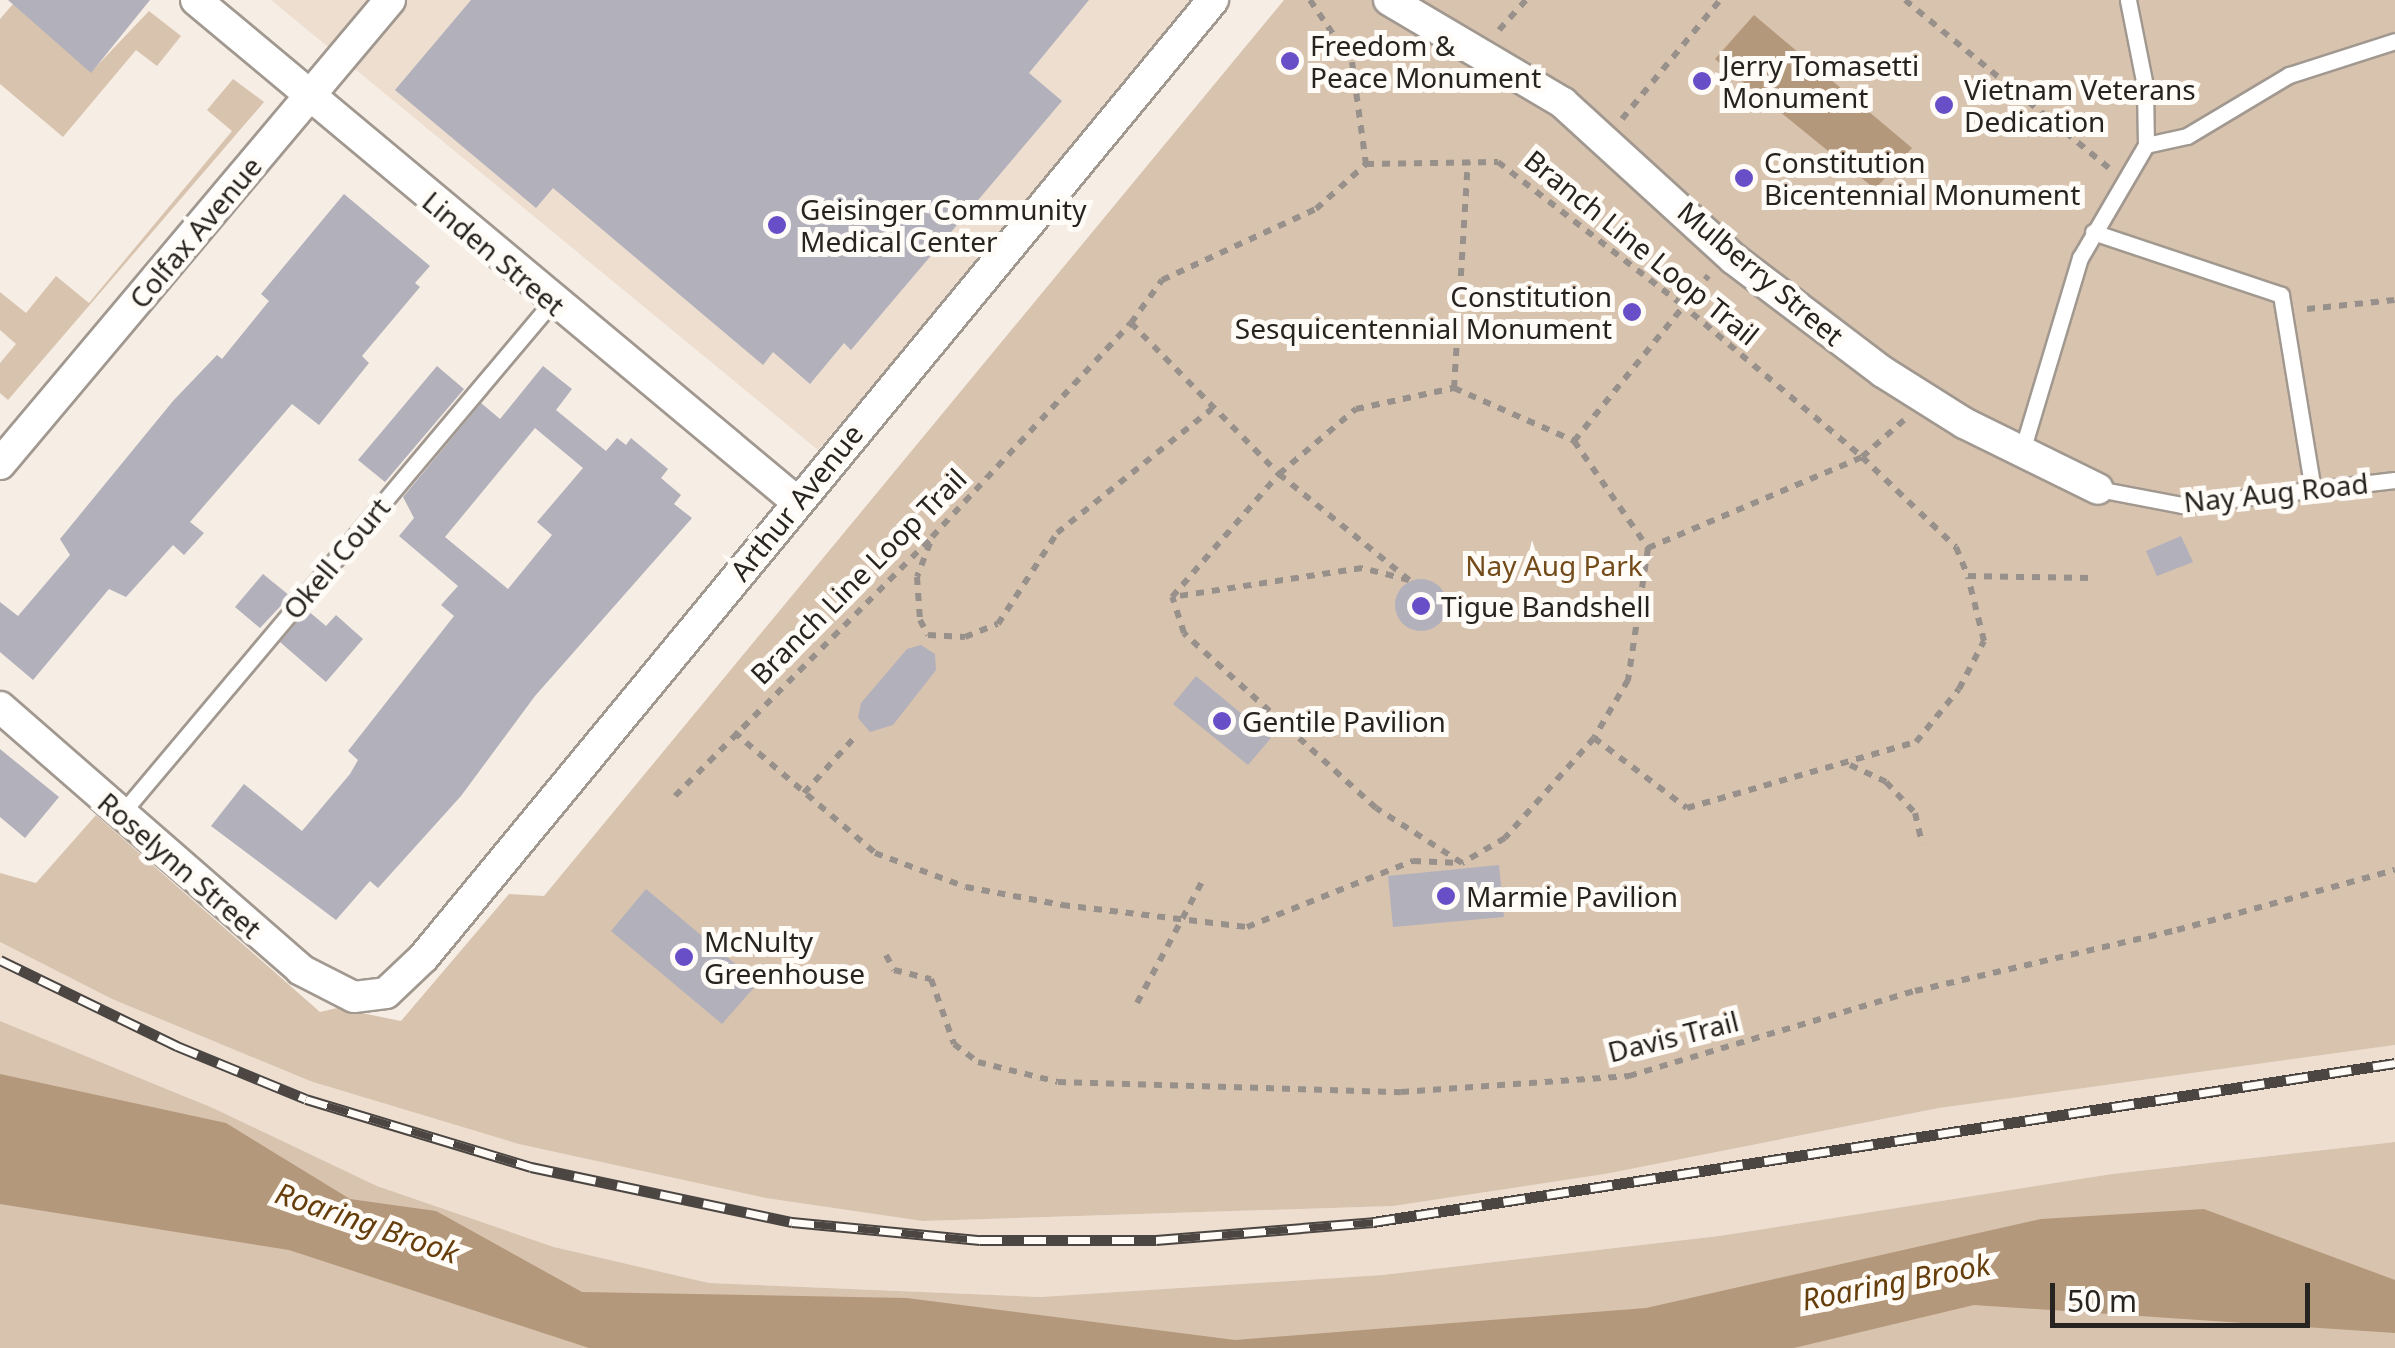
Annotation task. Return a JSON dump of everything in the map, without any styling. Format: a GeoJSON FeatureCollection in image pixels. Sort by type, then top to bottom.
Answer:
{"type":"FeatureCollection","features":[{"type":"Feature","properties":{"kind":"street","name":"Linden Street"},"geometry":{"type":"LineString","coordinates":[[196,0],[551,303],[796,502]]}},
{"type":"Feature","properties":{"kind":"street","name":"Colfax Avenue"},"geometry":{"type":"LineString","coordinates":[[0,464],[390,0]]}},
{"type":"Feature","properties":{"kind":"street","name":"Arthur Avenue"},"geometry":{"type":"LineString","coordinates":[[374,998],[423,958],[1214,0]]}},
{"type":"Feature","properties":{"kind":"street","name":"Mulberry Street"},"geometry":{"type":"LineString","coordinates":[[1390,0],[1564,103],[1730,254],[1927,400],[2098,489]]}},
{"type":"Feature","properties":{"kind":"street","name":"Roselynn Street"},"geometry":{"type":"LineString","coordinates":[[0,707],[301,970],[340,992],[374,998]]}},
{"type":"Feature","properties":{"kind":"lane"},"geometry":{"type":"LineString","coordinates":[[2022,451],[2093,232],[2146,145],[2145,86],[2128,0]]}},
{"type":"Feature","properties":{"kind":"lane"},"geometry":{"type":"LineString","coordinates":[[2146,145],[2187,136],[2289,74],[2395,41]]}},
{"type":"Feature","properties":{"kind":"lane"},"geometry":{"type":"LineString","coordinates":[[2093,232],[2281,295],[2313,490]]}},
{"type":"Feature","properties":{"kind":"lane","name":"Okell Court"},"geometry":{"type":"LineString","coordinates":[[122,813],[551,303]]}},
{"type":"Feature","properties":{"kind":"lane","name":"Nay Aug Road"},"geometry":{"type":"LineString","coordinates":[[2098,489],[2182,505],[2395,480]]}},
{"type":"Feature","properties":{"kind":"path"},"geometry":{"type":"LineString","coordinates":[[1310,0],[1352,62],[1366,164]]}},
{"type":"Feature","properties":{"kind":"path"},"geometry":{"type":"LineString","coordinates":[[1605,140],[1720,0]]}},
{"type":"Feature","properties":{"kind":"path"},"geometry":{"type":"LineString","coordinates":[[1905,0],[2124,180]]}},
{"type":"Feature","properties":{"kind":"path"},"geometry":{"type":"LineString","coordinates":[[1454,388],[1468,161]]}},
{"type":"Feature","properties":{"kind":"path","name":"Branch Line Loop Trail"},"geometry":{"type":"LineString","coordinates":[[676,796],[734,732],[932,538],[1131,324],[1162,280],[1316,209],[1366,164],[1498,162],[1680,303],[1862,457],[1956,547],[1968,576],[1984,641],[1959,690],[1916,742],[1688,808],[1594,738]]}},
{"type":"Feature","properties":{"kind":"path"},"geometry":{"type":"LineString","coordinates":[[1574,441],[1680,303],[1730,254]]}},
{"type":"Feature","properties":{"kind":"path"},"geometry":{"type":"LineString","coordinates":[[2284,312],[2395,300]]}},
{"type":"Feature","properties":{"kind":"path"},"geometry":{"type":"LineString","coordinates":[[1131,324],[1279,474],[1409,580],[1362,568],[1172,596]]}},
{"type":"Feature","properties":{"kind":"path"},"geometry":{"type":"LineString","coordinates":[[734,732],[875,853],[966,887],[1247,927],[1413,860],[1462,864],[1505,838],[1594,738],[1628,680],[1648,548],[1574,441],[1454,388],[1356,409],[1279,474],[1172,596]]}},
{"type":"Feature","properties":{"kind":"path"},"geometry":{"type":"LineString","coordinates":[[1648,548],[1862,457],[1927,400]]}},
{"type":"Feature","properties":{"kind":"path"},"geometry":{"type":"LineString","coordinates":[[932,538],[918,577],[920,620],[928,636],[964,637],[998,624],[1057,533],[1212,409]]}},
{"type":"Feature","properties":{"kind":"path"},"geometry":{"type":"LineString","coordinates":[[1968,576],[2088,578]]}},
{"type":"Feature","properties":{"kind":"path"},"geometry":{"type":"LineString","coordinates":[[1172,596],[1184,633],[1376,808],[1462,864]]}},
{"type":"Feature","properties":{"kind":"path"},"geometry":{"type":"LineString","coordinates":[[804,793],[854,738]]}},
{"type":"Feature","properties":{"kind":"path"},"geometry":{"type":"LineString","coordinates":[[1849,764],[1886,782],[1915,813],[1922,844]]}},
{"type":"Feature","properties":{"kind":"path","name":"Davis Trail"},"geometry":{"type":"LineString","coordinates":[[886,955],[894,970],[931,979],[954,1044],[978,1062],[1058,1082],[1401,1092],[1629,1076],[1916,991],[2177,930],[2395,870]]}},
{"type":"Feature","properties":{"kind":"path"},"geometry":{"type":"LineString","coordinates":[[1137,1003],[1204,880]]}},
{"type":"Feature","properties":{"kind":"shaded area","name":"Geisinger Community Medical Center"},"geometry":{"type":"Polygon","coordinates":[[[271,0],[1200,0],[818,450],[271,0]]]}},
{"type":"Feature","properties":{"kind":"shaded area"},"geometry":{"type":"Polygon","coordinates":[[[0,942],[112,999],[310,1081],[923,1221],[1393,1206],[1605,1174],[1939,1108],[2395,1045],[2395,1142],[2112,1174],[1719,1236],[1382,1275],[1040,1297],[709,1283],[554,1247],[377,1186],[213,1108],[0,1021],[0,942]]]}},
{"type":"Feature","properties":{"kind":"green space","name":"Nay Aug Park"},"geometry":{"type":"Polygon","coordinates":[[[1284,0],[2395,0],[2395,1045],[1939,1108],[1605,1174],[1393,1206],[923,1221],[766,1198],[519,1144],[310,1081],[112,999],[0,942],[0,873],[36,883],[96,815],[320,1012],[337,1008],[401,1021],[509,894],[544,896],[1284,0]]]}},
{"type":"Feature","properties":{"kind":"green space"},"geometry":{"type":"Polygon","coordinates":[[[13,4],[91,72],[149,11],[181,36],[157,66],[136,50],[63,137],[0,84],[0,19],[13,4]]]}},
{"type":"Feature","properties":{"kind":"green space"},"geometry":{"type":"Polygon","coordinates":[[[233,79],[264,102],[8,400],[0,393],[0,363],[16,344],[0,330],[0,292],[26,313],[56,276],[89,303],[232,131],[207,110],[233,79]]]}},
{"type":"Feature","properties":{"kind":"green space"},"geometry":{"type":"Polygon","coordinates":[[[0,1021],[213,1108],[377,1186],[554,1247],[709,1283],[1040,1297],[1382,1275],[1719,1236],[2112,1174],[2395,1142],[2395,1348],[0,1348],[0,1021]]]}},
{"type":"Feature","properties":{"kind":"water"},"geometry":{"type":"Polygon","coordinates":[[[1754,15],[1912,148],[1875,189],[1715,59],[1754,15]]]}},
{"type":"Feature","properties":{"kind":"water","name":"Roaring Brook"},"geometry":{"type":"Polygon","coordinates":[[[0,1074],[226,1123],[350,1199],[436,1211],[582,1292],[907,1298],[1235,1340],[1646,1308],[2041,1219],[2204,1209],[2395,1280],[2395,1333],[1974,1305],[1794,1348],[589,1348],[289,1250],[0,1204],[0,1074]]]}},
{"type":"Feature","properties":{"kind":"building"},"geometry":{"type":"Polygon","coordinates":[[[8,0],[150,0],[91,73],[8,0]]]}},
{"type":"Feature","properties":{"kind":"building","name":"Geisinger Community Medical Center"},"geometry":{"type":"Polygon","coordinates":[[[471,0],[1089,0],[1029,73],[1062,101],[851,350],[844,343],[810,384],[773,352],[763,365],[553,188],[536,208],[395,90],[471,0]]]}},
{"type":"Feature","properties":{"kind":"building"},"geometry":{"type":"Polygon","coordinates":[[[344,194],[430,266],[415,283],[420,287],[362,356],[369,363],[319,425],[292,404],[190,522],[204,533],[184,555],[173,545],[126,597],[109,589],[33,680],[0,652],[0,602],[18,616],[70,555],[60,539],[173,401],[217,355],[222,359],[269,301],[261,294],[344,194]]]}},
{"type":"Feature","properties":{"kind":"building"},"geometry":{"type":"Polygon","coordinates":[[[437,366],[464,389],[385,482],[358,460],[437,366]]]}},
{"type":"Feature","properties":{"kind":"building"},"geometry":{"type":"Polygon","coordinates":[[[543,366],[572,389],[556,410],[606,451],[617,438],[626,445],[631,438],[668,469],[661,478],[681,495],[674,504],[692,518],[535,696],[461,796],[378,888],[370,881],[336,920],[211,826],[244,784],[302,831],[350,774],[358,760],[348,751],[454,616],[441,605],[458,586],[399,536],[414,518],[403,497],[481,403],[500,419],[543,366]],[[535,428],[445,537],[508,589],[552,535],[537,522],[583,468],[535,428]]]}},
{"type":"Feature","properties":{"kind":"building"},"geometry":{"type":"Polygon","coordinates":[[[2181,536],[2193,562],[2157,576],[2146,551],[2181,536]]]}},
{"type":"Feature","properties":{"kind":"building"},"geometry":{"type":"Polygon","coordinates":[[[263,574],[290,596],[260,628],[235,607],[263,574]]]}},
{"type":"Feature","properties":{"kind":"building","name":"Tigue Bandshell"},"geometry":{"type":"Polygon","coordinates":[[[1421,579],[1439,587],[1447,605],[1439,623],[1421,631],[1403,623],[1395,605],[1403,587],[1421,579]]]}},
{"type":"Feature","properties":{"kind":"building"},"geometry":{"type":"Polygon","coordinates":[[[307,610],[326,626],[336,615],[363,639],[326,682],[280,642],[307,610]]]}},
{"type":"Feature","properties":{"kind":"building"},"geometry":{"type":"Polygon","coordinates":[[[921,645],[935,654],[936,670],[893,725],[870,732],[858,718],[861,703],[907,649],[921,645]]]}},
{"type":"Feature","properties":{"kind":"building","name":"Gentile Pavilion"},"geometry":{"type":"Polygon","coordinates":[[[1196,676],[1271,738],[1248,765],[1173,704],[1196,676]]]}},
{"type":"Feature","properties":{"kind":"building"},"geometry":{"type":"Polygon","coordinates":[[[0,749],[59,797],[25,838],[0,817],[0,749]]]}},
{"type":"Feature","properties":{"kind":"building","name":"Marmie Pavilion"},"geometry":{"type":"Polygon","coordinates":[[[1499,865],[1504,917],[1393,927],[1388,876],[1499,865]]]}},
{"type":"Feature","properties":{"kind":"building","name":"McNulty Greenhouse"},"geometry":{"type":"Polygon","coordinates":[[[646,889],[758,983],[722,1024],[611,931],[646,889]]]}},
{"type":"Feature","properties":{"kind":"railway"},"geometry":{"type":"LineString","coordinates":[[0,960],[177,1046],[306,1099],[531,1167],[792,1222],[980,1240],[1156,1240],[1373,1222],[2395,1063]]}},
{"type":"Feature","properties":{"kind":"place","name":"Freedom & Peace Monument"},"geometry":{"type":"Point","coordinates":[1290,61]}},
{"type":"Feature","properties":{"kind":"place","name":"Jerry Tomasetti Monument"},"geometry":{"type":"Point","coordinates":[1702,81]}},
{"type":"Feature","properties":{"kind":"place","name":"Vietnam Veterans Dedication"},"geometry":{"type":"Point","coordinates":[1944,105]}},
{"type":"Feature","properties":{"kind":"place","name":"Constitution Bicentennial Monument"},"geometry":{"type":"Point","coordinates":[1744,178]}},
{"type":"Feature","properties":{"kind":"place","name":"Geisinger Community Medical Center"},"geometry":{"type":"Point","coordinates":[777,225]}},
{"type":"Feature","properties":{"kind":"place","name":"Constitution Sesquicentennial Monument"},"geometry":{"type":"Point","coordinates":[1632,312]}},
{"type":"Feature","properties":{"kind":"place","name":"Tigue Bandshell"},"geometry":{"type":"Point","coordinates":[1421,606]}},
{"type":"Feature","properties":{"kind":"place","name":"Gentile Pavilion"},"geometry":{"type":"Point","coordinates":[1222,721]}},
{"type":"Feature","properties":{"kind":"place","name":"Marmie Pavilion"},"geometry":{"type":"Point","coordinates":[1446,896]}},
{"type":"Feature","properties":{"kind":"place","name":"McNulty Greenhouse"},"geometry":{"type":"Point","coordinates":[684,957]}}]}
